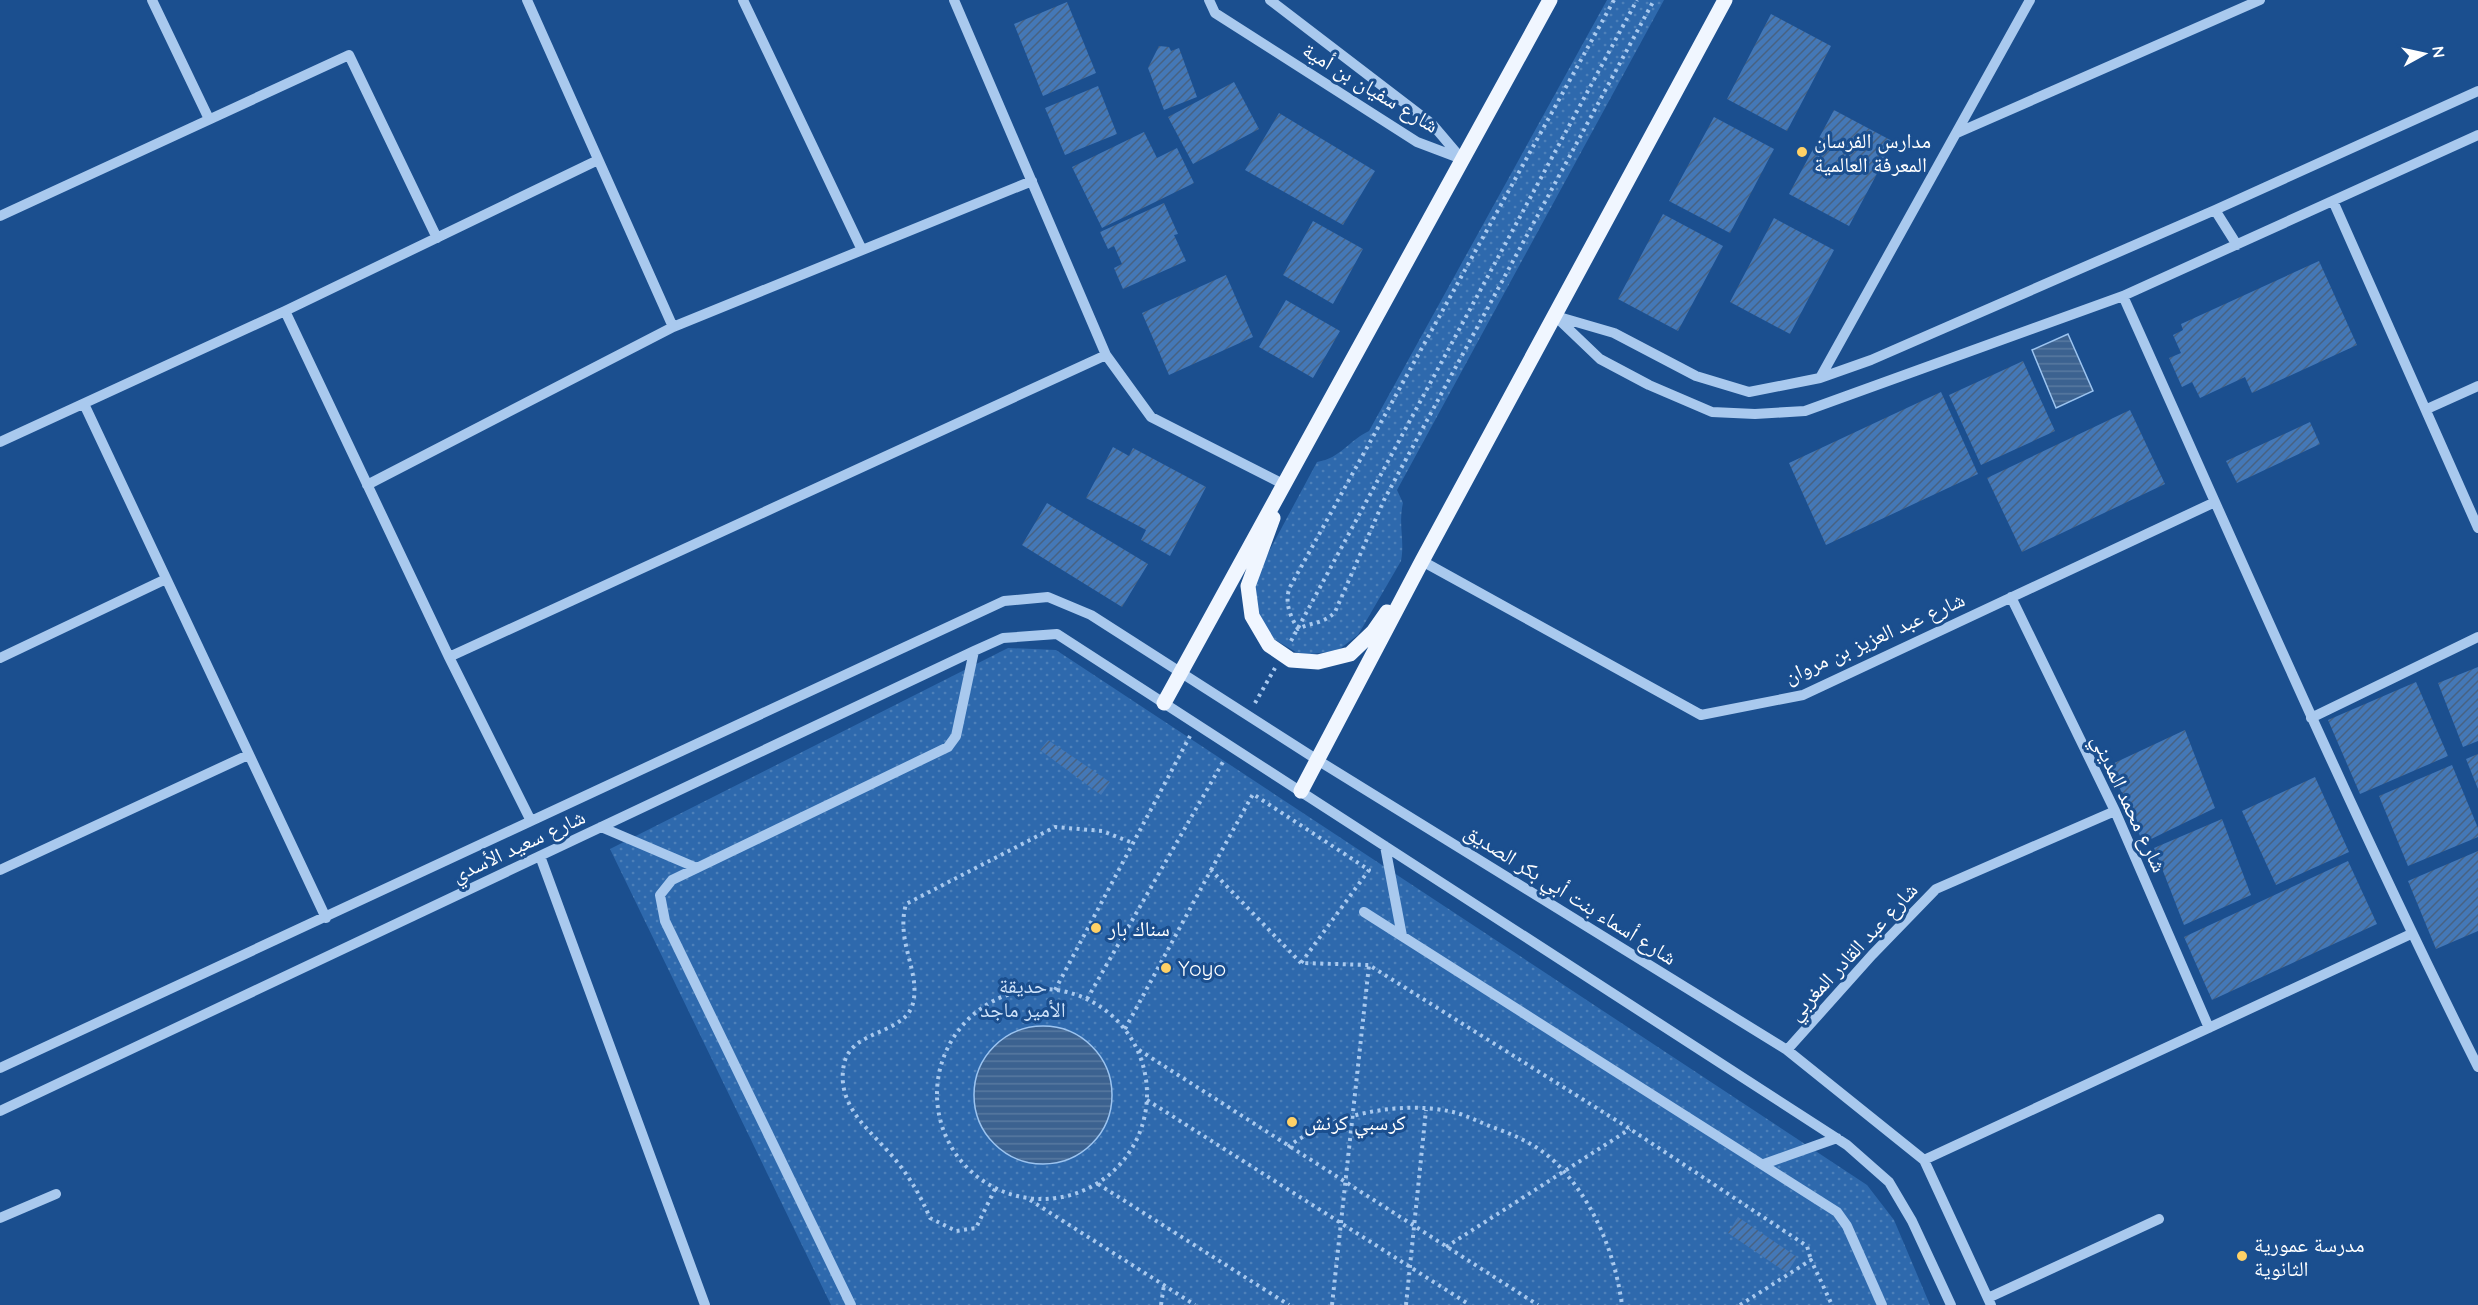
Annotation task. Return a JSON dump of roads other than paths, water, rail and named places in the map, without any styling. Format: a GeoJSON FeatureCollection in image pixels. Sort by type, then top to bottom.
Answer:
{"type":"FeatureCollection","features":[{"type":"Feature","properties":{"kind":"main road"},"geometry":{"type":"LineString","coordinates":[[1164,703],[1550,0]]}},
{"type":"Feature","properties":{"kind":"main road"},"geometry":{"type":"LineString","coordinates":[[1301,791],[1319,761],[1422,561],[1725,0]]}},
{"type":"Feature","properties":{"kind":"main road"},"geometry":{"type":"LineString","coordinates":[[1283,484],[1269,531],[1248,586],[1252,616],[1269,645],[1292,660],[1318,662],[1350,654],[1373,632],[1422,561]]}},
{"type":"Feature","properties":{"kind":"street"},"geometry":{"type":"LineString","coordinates":[[152,0],[209,119]]}},
{"type":"Feature","properties":{"kind":"street"},"geometry":{"type":"LineString","coordinates":[[527,0],[673,327]]}},
{"type":"Feature","properties":{"kind":"street"},"geometry":{"type":"LineString","coordinates":[[743,0],[862,250]]}},
{"type":"Feature","properties":{"kind":"street"},"geometry":{"type":"LineString","coordinates":[[954,0],[1106,355],[1150,417],[1283,484]]}},
{"type":"Feature","properties":{"kind":"street","name":"شارع سفيان بن أمية"},"geometry":{"type":"LineString","coordinates":[[1209,0],[1215,13],[1417,142],[1462,159]]}},
{"type":"Feature","properties":{"kind":"street","name":"شارع سفيان بن أمية"},"geometry":{"type":"LineString","coordinates":[[1270,0],[1431,124],[1462,159]]}},
{"type":"Feature","properties":{"kind":"street"},"geometry":{"type":"LineString","coordinates":[[1820,378],[2030,0]]}},
{"type":"Feature","properties":{"kind":"street"},"geometry":{"type":"LineString","coordinates":[[1957,133],[2260,0]]}},
{"type":"Feature","properties":{"kind":"street"},"geometry":{"type":"LineString","coordinates":[[0,216],[349,55],[436,238]]}},
{"type":"Feature","properties":{"kind":"street"},"geometry":{"type":"LineString","coordinates":[[1555,316],[1614,333],[1696,376],[1749,392],[1820,378],[1870,360],[2215,210],[2478,91]]}},
{"type":"Feature","properties":{"kind":"street"},"geometry":{"type":"LineString","coordinates":[[1555,316],[1600,359],[1649,385],[1712,412],[1755,414],[1805,411],[2123,296],[2478,135]]}},
{"type":"Feature","properties":{"kind":"street"},"geometry":{"type":"LineString","coordinates":[[0,442],[285,311],[598,160]]}},
{"type":"Feature","properties":{"kind":"street"},"geometry":{"type":"LineString","coordinates":[[368,485],[673,327],[1032,181]]}},
{"type":"Feature","properties":{"kind":"street"},"geometry":{"type":"LineString","coordinates":[[2333,201],[2478,528]]}},
{"type":"Feature","properties":{"kind":"street"},"geometry":{"type":"LineString","coordinates":[[2215,210],[2236,245]]}},
{"type":"Feature","properties":{"kind":"street"},"geometry":{"type":"LineString","coordinates":[[2123,296],[2311,718],[2411,934],[2478,1067]]}},
{"type":"Feature","properties":{"kind":"street"},"geometry":{"type":"LineString","coordinates":[[285,311],[448,657],[531,821]]}},
{"type":"Feature","properties":{"kind":"street"},"geometry":{"type":"LineString","coordinates":[[448,657],[1106,355]]}},
{"type":"Feature","properties":{"kind":"street"},"geometry":{"type":"LineString","coordinates":[[2427,409],[2478,386]]}},
{"type":"Feature","properties":{"kind":"street"},"geometry":{"type":"LineString","coordinates":[[84,404],[326,918]]}},
{"type":"Feature","properties":{"kind":"street","name":"شارع عبد العزيز بن مروان"},"geometry":{"type":"LineString","coordinates":[[1422,561],[1701,715],[1803,694],[2215,502]]}},
{"type":"Feature","properties":{"kind":"street"},"geometry":{"type":"LineString","coordinates":[[0,658],[166,579]]}},
{"type":"Feature","properties":{"kind":"street","name":"شارع أسماء بنت أبي بكر الصديق"},"geometry":{"type":"LineString","coordinates":[[1048,597],[1091,615],[1319,761],[1788,1050],[1924,1160],[1990,1301]]}},
{"type":"Feature","properties":{"kind":"street","name":"شارع سعيد الأسدي"},"geometry":{"type":"LineString","coordinates":[[0,1068],[1004,601],[1048,597]]}},
{"type":"Feature","properties":{"kind":"street","name":"شارع محمد المديني"},"geometry":{"type":"LineString","coordinates":[[2011,597],[2115,811],[2209,1028]]}},
{"type":"Feature","properties":{"kind":"street","name":"شارع سعيد الأسدي"},"geometry":{"type":"LineString","coordinates":[[0,1111],[1003,639],[1057,633],[1164,703]]}},
{"type":"Feature","properties":{"kind":"street"},"geometry":{"type":"LineString","coordinates":[[2311,718],[2478,637]]}},
{"type":"Feature","properties":{"kind":"street"},"geometry":{"type":"LineString","coordinates":[[851,1305],[665,921],[660,895],[672,880],[697,867],[948,747],[956,736],[974,651]]}},
{"type":"Feature","properties":{"kind":"street"},"geometry":{"type":"LineString","coordinates":[[1164,703],[1837,1138],[1889,1182],[1912,1221],[1952,1305]]}},
{"type":"Feature","properties":{"kind":"street"},"geometry":{"type":"LineString","coordinates":[[0,870],[248,755]]}},
{"type":"Feature","properties":{"kind":"street","name":"شارع عبد القادر المغربي"},"geometry":{"type":"LineString","coordinates":[[1788,1050],[1872,955],[1935,889],[2115,811]]}},
{"type":"Feature","properties":{"kind":"street"},"geometry":{"type":"LineString","coordinates":[[601,827],[697,867]]}},
{"type":"Feature","properties":{"kind":"street"},"geometry":{"type":"LineString","coordinates":[[1385,846],[1402,936]]}},
{"type":"Feature","properties":{"kind":"street"},"geometry":{"type":"LineString","coordinates":[[540,856],[705,1305]]}},
{"type":"Feature","properties":{"kind":"street"},"geometry":{"type":"LineString","coordinates":[[1364,912],[1837,1212],[1847,1226],[1882,1305]]}},
{"type":"Feature","properties":{"kind":"street"},"geometry":{"type":"LineString","coordinates":[[1924,1160],[2411,934]]}},
{"type":"Feature","properties":{"kind":"street"},"geometry":{"type":"LineString","coordinates":[[1764,1164],[1837,1138]]}},
{"type":"Feature","properties":{"kind":"street"},"geometry":{"type":"LineString","coordinates":[[0,1218],[56,1194]]}},
{"type":"Feature","properties":{"kind":"street"},"geometry":{"type":"LineString","coordinates":[[1990,1301],[2159,1219]]}},
{"type":"Feature","properties":{"kind":"place","name":"مدارس الفرسان المعرفة العالمية"},"geometry":{"type":"Point","coordinates":[1802,152]}},
{"type":"Feature","properties":{"kind":"place","name":"سناك بار"},"geometry":{"type":"Point","coordinates":[1096,928]}},
{"type":"Feature","properties":{"kind":"place","name":"Yoyo"},"geometry":{"type":"Point","coordinates":[1166,968]}},
{"type":"Feature","properties":{"kind":"place","name":"كرسبي كرنش"},"geometry":{"type":"Point","coordinates":[1292,1122]}},
{"type":"Feature","properties":{"kind":"place","name":"مدرسة عمورية الثانوية"},"geometry":{"type":"Point","coordinates":[2242,1256]}},
{"type":"Feature","properties":{"kind":"park label","name":"حديقة الأمير ماجد"},"geometry":{"type":"Point","coordinates":[1023,997]}}]}
